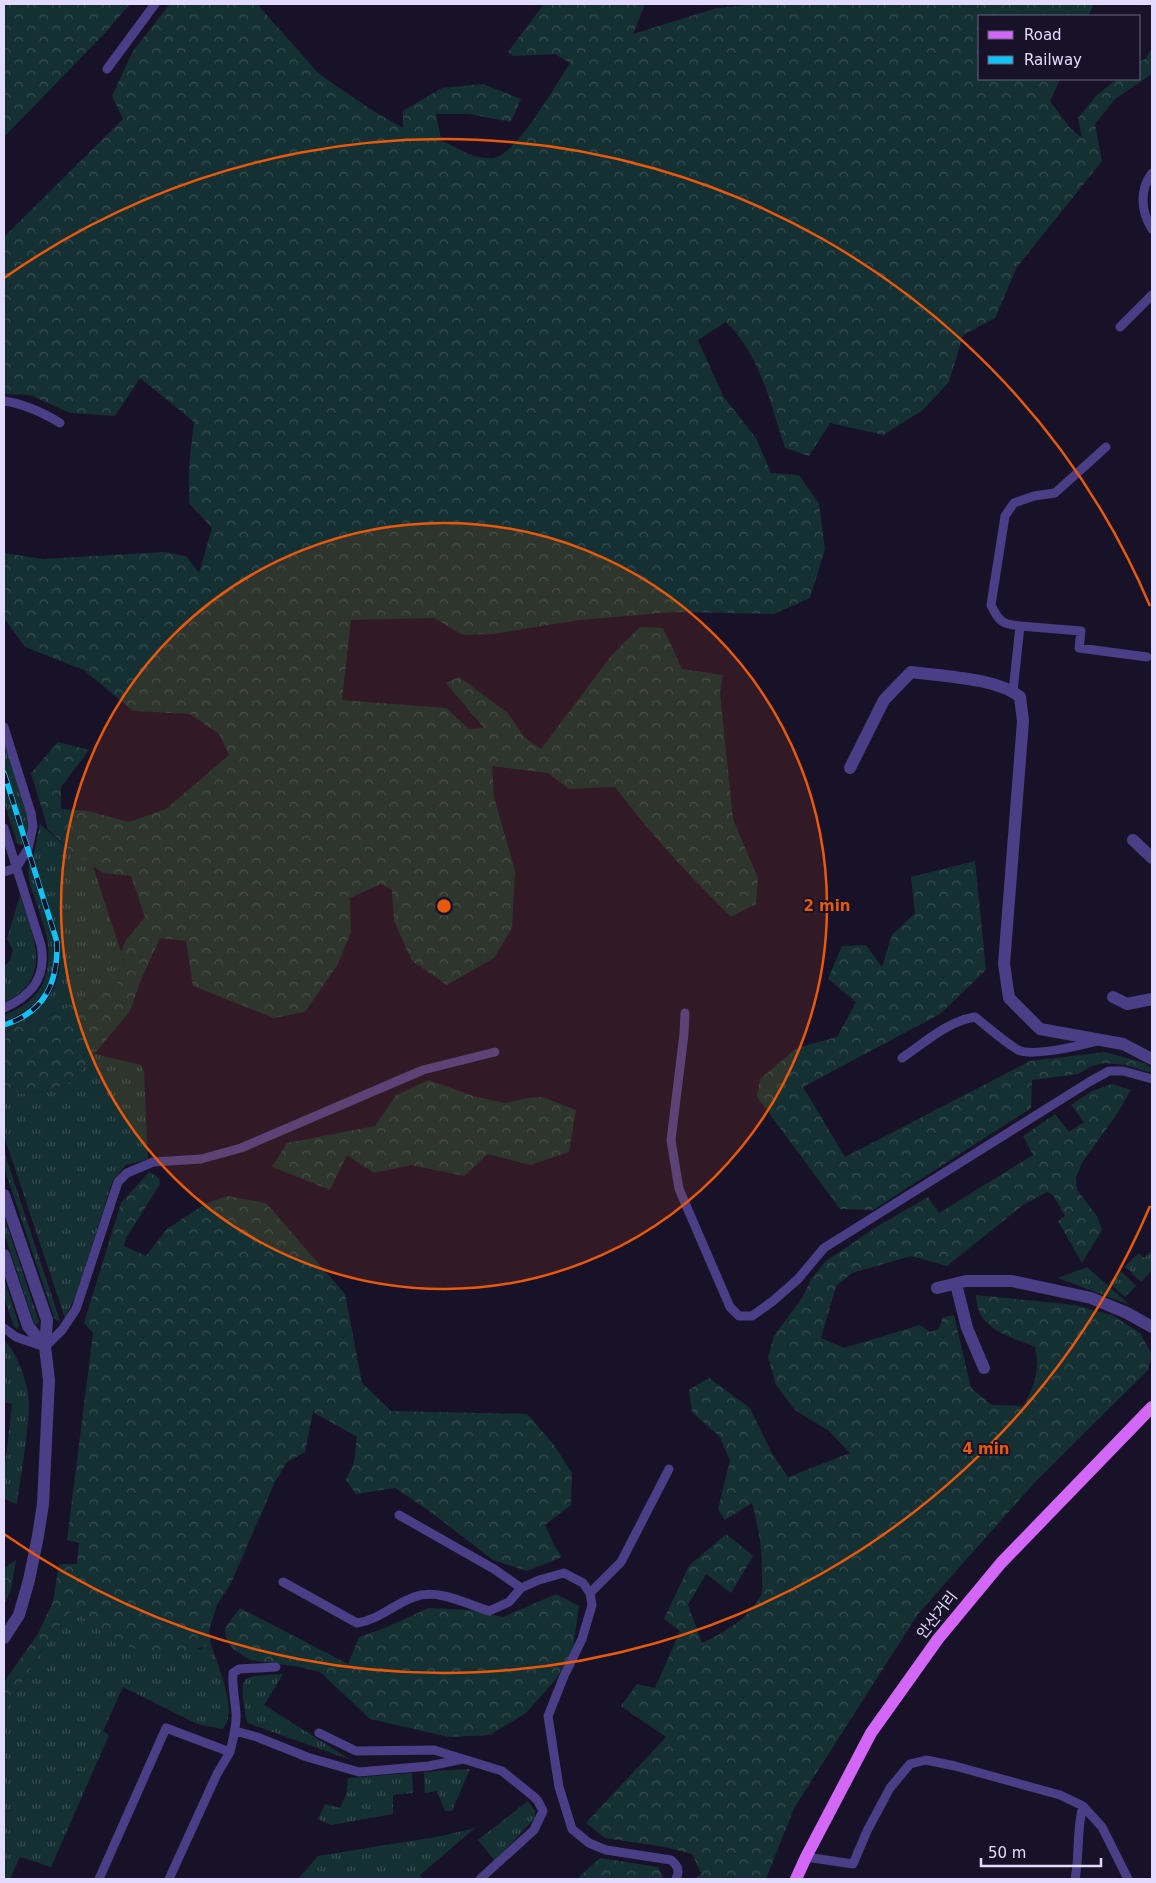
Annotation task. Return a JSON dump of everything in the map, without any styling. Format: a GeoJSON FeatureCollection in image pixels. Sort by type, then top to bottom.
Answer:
{"type":"FeatureCollection","features":[{"type":"Feature","properties":{"kind":"main road","name":"안산거리"},"geometry":{"type":"LineString","coordinates":[[796,1879],[871,1733],[938,1639],[1001,1563],[1152,1407]]}},
{"type":"Feature","properties":{"kind":"street"},"geometry":{"type":"LineString","coordinates":[[850,768],[884,700],[911,672],[998,685],[1020,697],[1023,721],[1004,964],[1009,998],[1040,1030],[1123,1044],[1152,1059]]}},
{"type":"Feature","properties":{"kind":"street"},"geometry":{"type":"LineString","coordinates":[[1134,840],[1152,858]]}},
{"type":"Feature","properties":{"kind":"street"},"geometry":{"type":"LineString","coordinates":[[1113,997],[1127,1004],[1152,999]]}},
{"type":"Feature","properties":{"kind":"street"},"geometry":{"type":"LineString","coordinates":[[4,1195],[47,1320],[45,1347],[49,1380],[43,1504],[29,1580],[19,1615],[4,1638]]}},
{"type":"Feature","properties":{"kind":"street"},"geometry":{"type":"LineString","coordinates":[[4,1255],[28,1326],[45,1347]]}},
{"type":"Feature","properties":{"kind":"street"},"geometry":{"type":"LineString","coordinates":[[937,1288],[966,1281],[1012,1281],[1091,1298],[1152,1327]]}},
{"type":"Feature","properties":{"kind":"street"},"geometry":{"type":"LineString","coordinates":[[956,1284],[967,1328],[984,1368]]}},
{"type":"Feature","properties":{"kind":"lane"},"geometry":{"type":"LineString","coordinates":[[107,69],[155,4]]}},
{"type":"Feature","properties":{"kind":"lane"},"geometry":{"type":"LineString","coordinates":[[1152,173],[1145,182],[1143,200],[1145,218],[1152,229]]}},
{"type":"Feature","properties":{"kind":"lane"},"geometry":{"type":"LineString","coordinates":[[1120,327],[1152,295]]}},
{"type":"Feature","properties":{"kind":"lane"},"geometry":{"type":"LineString","coordinates":[[4,401],[22,403],[60,423]]}},
{"type":"Feature","properties":{"kind":"lane"},"geometry":{"type":"LineString","coordinates":[[1106,447],[1056,493],[1034,496],[1014,503],[1005,516],[991,605],[996,617],[1005,624],[1081,631],[1079,648],[1147,657]]}},
{"type":"Feature","properties":{"kind":"lane"},"geometry":{"type":"LineString","coordinates":[[1013,692],[1020,626]]}},
{"type":"Feature","properties":{"kind":"lane"},"geometry":{"type":"LineString","coordinates":[[4,727],[31,813],[33,826],[28,849],[16,868],[4,872]]}},
{"type":"Feature","properties":{"kind":"lane"},"geometry":{"type":"LineString","coordinates":[[4,828],[44,957],[39,979],[33,988],[16,1003],[4,1008]]}},
{"type":"Feature","properties":{"kind":"lane"},"geometry":{"type":"LineString","coordinates":[[685,1013],[671,1140],[679,1189],[730,1307],[739,1316],[752,1316],[773,1301],[798,1279],[824,1248],[1109,1071],[1123,1071],[1152,1080]]}},
{"type":"Feature","properties":{"kind":"lane"},"geometry":{"type":"LineString","coordinates":[[902,1058],[944,1029],[966,1018],[975,1017],[1020,1051],[1030,1052],[1068,1048],[1100,1040]]}},
{"type":"Feature","properties":{"kind":"lane"},"geometry":{"type":"LineString","coordinates":[[4,1328],[16,1337],[45,1347],[62,1330],[76,1309],[118,1182],[127,1173],[153,1162],[201,1159],[241,1148],[423,1070],[495,1052]]}},
{"type":"Feature","properties":{"kind":"lane"},"geometry":{"type":"LineString","coordinates":[[590,1593],[621,1562],[669,1469]]}},
{"type":"Feature","properties":{"kind":"lane"},"geometry":{"type":"LineString","coordinates":[[399,1514],[494,1569],[521,1588]]}},
{"type":"Feature","properties":{"kind":"lane"},"geometry":{"type":"LineString","coordinates":[[283,1582],[357,1623],[369,1622],[414,1596],[436,1594],[489,1611],[508,1602],[521,1588],[539,1580],[564,1573],[583,1583],[590,1593],[592,1605],[582,1639],[564,1676],[548,1716],[559,1787],[572,1830],[589,1844],[606,1850],[671,1860],[677,1865],[676,1879]]}},
{"type":"Feature","properties":{"kind":"lane"},"geometry":{"type":"LineString","coordinates":[[169,1879],[217,1774],[230,1752],[235,1731],[236,1714],[232,1686],[233,1673],[239,1669],[276,1667]]}},
{"type":"Feature","properties":{"kind":"lane"},"geometry":{"type":"LineString","coordinates":[[99,1879],[166,1728],[230,1752]]}},
{"type":"Feature","properties":{"kind":"lane"},"geometry":{"type":"LineString","coordinates":[[235,1731],[257,1737],[307,1757],[359,1772],[429,1766],[466,1759]]}},
{"type":"Feature","properties":{"kind":"lane"},"geometry":{"type":"LineString","coordinates":[[319,1733],[356,1752],[434,1750],[466,1759],[502,1771],[533,1796],[543,1810],[534,1830],[480,1879]]}},
{"type":"Feature","properties":{"kind":"lane"},"geometry":{"type":"LineString","coordinates":[[806,1857],[853,1864],[867,1831],[890,1788],[910,1764],[926,1760],[956,1766],[1060,1795],[1083,1806],[1102,1827],[1128,1879]]}},
{"type":"Feature","properties":{"kind":"lane"},"geometry":{"type":"LineString","coordinates":[[1075,1879],[1078,1862],[1079,1819],[1083,1806]]}},
{"type":"Feature","properties":{"kind":"green space"},"geometry":{"type":"Polygon","coordinates":[[[4,4],[130,4],[105,33],[4,137],[4,4]]]}},
{"type":"Feature","properties":{"kind":"green space"},"geometry":{"type":"Polygon","coordinates":[[[170,4],[257,4],[319,74],[370,109],[403,128],[403,111],[442,88],[483,84],[521,99],[511,122],[469,114],[436,114],[441,140],[466,153],[494,158],[503,154],[524,132],[570,63],[555,54],[513,56],[508,52],[544,4],[645,4],[633,34],[717,8],[757,4],[1094,4],[1088,15],[978,15],[978,80],[1060,80],[1050,101],[1070,128],[1082,138],[1078,118],[1096,96],[1116,80],[1141,80],[1141,61],[1146,58],[1152,48],[1152,74],[1115,99],[1095,124],[1102,161],[1017,267],[995,318],[963,335],[949,382],[923,410],[883,435],[830,423],[809,456],[785,448],[769,397],[756,365],[748,349],[726,322],[698,340],[723,396],[756,438],[771,473],[799,475],[819,504],[825,549],[810,598],[774,614],[673,612],[580,620],[493,634],[463,635],[434,618],[351,620],[342,700],[446,708],[469,729],[484,728],[446,683],[459,677],[508,713],[524,737],[541,749],[611,656],[640,627],[663,628],[682,669],[723,675],[720,692],[733,819],[758,878],[756,904],[731,917],[671,854],[615,787],[569,789],[548,773],[492,766],[494,797],[515,871],[512,928],[494,958],[447,985],[412,961],[394,921],[392,890],[381,884],[350,898],[351,932],[338,964],[305,1012],[274,1018],[193,986],[186,941],[160,938],[141,980],[130,1011],[72,1081],[46,1092],[14,1094],[4,1084],[4,1031],[48,1017],[116,985],[125,969],[121,952],[126,940],[145,917],[131,876],[103,873],[68,849],[48,829],[31,773],[58,742],[89,750],[61,787],[61,809],[88,811],[129,822],[166,809],[229,755],[219,734],[190,714],[133,711],[84,670],[25,647],[4,618],[4,553],[43,559],[164,552],[186,556],[199,573],[212,528],[189,503],[189,466],[194,422],[140,378],[115,416],[70,413],[30,395],[4,394],[4,237],[123,119],[112,96],[133,51],[170,4]]]}},
{"type":"Feature","properties":{"kind":"green space"},"geometry":{"type":"Polygon","coordinates":[[[4,739],[28,815],[29,825],[25,835],[4,767],[4,739]]]}},
{"type":"Feature","properties":{"kind":"green space"},"geometry":{"type":"Polygon","coordinates":[[[4,780],[23,841],[21,845],[17,843],[4,802],[4,780]]]}},
{"type":"Feature","properties":{"kind":"green space"},"geometry":{"type":"Polygon","coordinates":[[[40,824],[68,849],[93,866],[125,969],[116,985],[48,1017],[4,1031],[4,1027],[19,1021],[41,1006],[50,996],[59,972],[59,942],[33,858],[40,824]]]}},
{"type":"Feature","properties":{"kind":"green space"},"geometry":{"type":"Polygon","coordinates":[[[975,861],[986,970],[940,1014],[803,1087],[845,1157],[1030,1061],[1105,1052],[1144,1063],[1152,1068],[1152,1073],[1125,1065],[1105,1063],[1092,1066],[1078,1074],[1032,1080],[1031,1108],[873,1210],[840,1209],[757,1097],[760,1079],[797,1048],[837,1037],[856,1002],[828,979],[842,946],[866,945],[882,967],[892,935],[915,913],[911,877],[975,861]]]}},
{"type":"Feature","properties":{"kind":"green space"},"geometry":{"type":"Polygon","coordinates":[[[30,862],[54,938],[56,947],[55,965],[53,976],[42,996],[25,1011],[4,1021],[4,1015],[17,1009],[34,997],[42,985],[48,967],[47,936],[29,879],[30,862]]]}},
{"type":"Feature","properties":{"kind":"green space"},"geometry":{"type":"Polygon","coordinates":[[[20,895],[34,941],[35,969],[30,982],[20,993],[4,1002],[4,966],[10,961],[13,950],[7,939],[20,895]]]}},
{"type":"Feature","properties":{"kind":"green space"},"geometry":{"type":"Polygon","coordinates":[[[95,1054],[141,1065],[144,1072],[148,1159],[126,1165],[113,1180],[76,1295],[65,1318],[4,1136],[4,1084],[14,1094],[46,1092],[72,1081],[95,1054]]]}},
{"type":"Feature","properties":{"kind":"green space"},"geometry":{"type":"Polygon","coordinates":[[[429,1080],[473,1096],[505,1103],[542,1097],[576,1110],[569,1152],[530,1165],[488,1154],[464,1176],[411,1165],[374,1173],[347,1155],[330,1190],[272,1167],[287,1143],[375,1126],[396,1095],[429,1080]]]}},
{"type":"Feature","properties":{"kind":"green space"},"geometry":{"type":"Polygon","coordinates":[[[1112,1084],[1131,1090],[1115,1117],[1083,1161],[1076,1177],[1077,1190],[1097,1216],[1102,1230],[1082,1263],[1058,1221],[1065,1216],[1053,1195],[1047,1192],[1023,1205],[947,1266],[911,1256],[852,1273],[836,1286],[821,1338],[844,1348],[920,1325],[930,1332],[939,1329],[943,1317],[954,1315],[971,1388],[992,1405],[1023,1406],[1031,1392],[1037,1370],[1035,1347],[1005,1335],[988,1323],[977,1307],[976,1295],[1075,1305],[1112,1315],[1140,1333],[1152,1355],[1148,1370],[1035,1482],[918,1614],[794,1808],[766,1879],[695,1879],[701,1873],[692,1854],[665,1847],[605,1838],[586,1823],[666,1737],[621,1706],[637,1684],[655,1688],[680,1631],[664,1619],[689,1566],[726,1534],[753,1556],[731,1593],[706,1574],[688,1605],[702,1643],[719,1635],[743,1618],[756,1603],[762,1592],[759,1531],[752,1503],[725,1520],[718,1509],[730,1461],[720,1437],[692,1412],[689,1390],[709,1378],[750,1408],[771,1452],[788,1477],[850,1453],[829,1431],[795,1410],[776,1385],[768,1357],[774,1336],[802,1298],[812,1278],[826,1261],[878,1226],[928,1197],[939,1213],[1033,1155],[1023,1136],[1055,1114],[1069,1132],[1084,1122],[1071,1105],[1092,1091],[1112,1084]]]}},
{"type":"Feature","properties":{"kind":"green space"},"geometry":{"type":"Polygon","coordinates":[[[4,1151],[60,1321],[54,1317],[4,1167],[4,1151]]]}},
{"type":"Feature","properties":{"kind":"green space"},"geometry":{"type":"Polygon","coordinates":[[[149,1172],[159,1178],[160,1184],[126,1238],[124,1246],[146,1256],[167,1229],[205,1204],[227,1196],[266,1203],[345,1294],[362,1383],[391,1411],[527,1414],[554,1445],[572,1473],[571,1505],[545,1525],[562,1557],[527,1571],[493,1560],[432,1513],[395,1488],[356,1494],[346,1480],[354,1462],[357,1437],[313,1412],[305,1452],[287,1462],[275,1482],[231,1583],[217,1605],[209,1630],[211,1644],[186,1652],[147,1652],[122,1644],[100,1631],[72,1609],[45,1645],[4,1712],[4,1682],[38,1634],[53,1602],[59,1564],[77,1564],[79,1543],[67,1540],[93,1333],[84,1323],[121,1203],[149,1172]]]}},
{"type":"Feature","properties":{"kind":"green space"},"geometry":{"type":"Polygon","coordinates":[[[4,1216],[39,1322],[37,1325],[34,1323],[4,1233],[4,1216]]]}},
{"type":"Feature","properties":{"kind":"green space"},"geometry":{"type":"Polygon","coordinates":[[[1152,1250],[1152,1270],[1141,1282],[1125,1266],[1139,1253],[1144,1258],[1152,1250]]]}},
{"type":"Feature","properties":{"kind":"green space"},"geometry":{"type":"Polygon","coordinates":[[[1087,1267],[1130,1305],[1058,1278],[1087,1267]]]}},
{"type":"Feature","properties":{"kind":"green space"},"geometry":{"type":"Polygon","coordinates":[[[1121,1271],[1136,1286],[1125,1297],[1109,1283],[1121,1271]]]}},
{"type":"Feature","properties":{"kind":"green space"},"geometry":{"type":"Polygon","coordinates":[[[4,1278],[19,1325],[18,1329],[14,1327],[4,1297],[4,1278]]]}},
{"type":"Feature","properties":{"kind":"green space"},"geometry":{"type":"Polygon","coordinates":[[[4,1340],[18,1361],[25,1378],[29,1404],[17,1504],[8,1501],[4,1497],[4,1476],[12,1404],[4,1402],[4,1340]]]}},
{"type":"Feature","properties":{"kind":"green space"},"geometry":{"type":"Polygon","coordinates":[[[16,1560],[11,1590],[4,1604],[4,1568],[16,1560]]]}},
{"type":"Feature","properties":{"kind":"green space"},"geometry":{"type":"Polygon","coordinates":[[[556,1594],[579,1606],[573,1648],[557,1678],[526,1713],[490,1735],[449,1737],[370,1719],[320,1672],[300,1667],[250,1660],[233,1649],[226,1640],[225,1628],[240,1608],[348,1664],[359,1637],[429,1608],[469,1610],[503,1617],[556,1594]]]}},
{"type":"Feature","properties":{"kind":"green space"},"geometry":{"type":"Polygon","coordinates":[[[72,1609],[111,1638],[200,1649],[211,1644],[228,1701],[229,1712],[227,1722],[222,1729],[197,1724],[123,1687],[103,1731],[109,1735],[51,1867],[20,1857],[10,1879],[4,1879],[4,1712],[45,1645],[72,1609]]]}},
{"type":"Feature","properties":{"kind":"green space"},"geometry":{"type":"Polygon","coordinates":[[[283,1674],[264,1705],[351,1760],[248,1723],[243,1693],[245,1680],[249,1677],[283,1674]]]}},
{"type":"Feature","properties":{"kind":"green space"},"geometry":{"type":"Polygon","coordinates":[[[470,1769],[452,1811],[445,1811],[437,1791],[425,1793],[424,1772],[470,1769]]]}},
{"type":"Feature","properties":{"kind":"green space"},"geometry":{"type":"Polygon","coordinates":[[[412,1773],[413,1793],[393,1795],[393,1814],[331,1825],[318,1819],[325,1804],[340,1808],[347,1792],[348,1778],[412,1773]]]}},
{"type":"Feature","properties":{"kind":"green space"},"geometry":{"type":"Polygon","coordinates":[[[528,1801],[535,1811],[535,1818],[495,1861],[478,1840],[528,1801]]]}},
{"type":"Feature","properties":{"kind":"green space"},"geometry":{"type":"Polygon","coordinates":[[[475,1828],[420,1875],[423,1879],[298,1879],[318,1856],[442,1836],[475,1828]]]}},
{"type":"Feature","properties":{"kind":"green space"},"geometry":{"type":"Polygon","coordinates":[[[600,1858],[658,1867],[664,1879],[577,1879],[600,1858]]]}},
{"type":"Feature","properties":{"kind":"railway"},"geometry":{"type":"LineString","coordinates":[[4,773],[57,942],[55,970],[46,994],[30,1012],[4,1025]]}}]}
